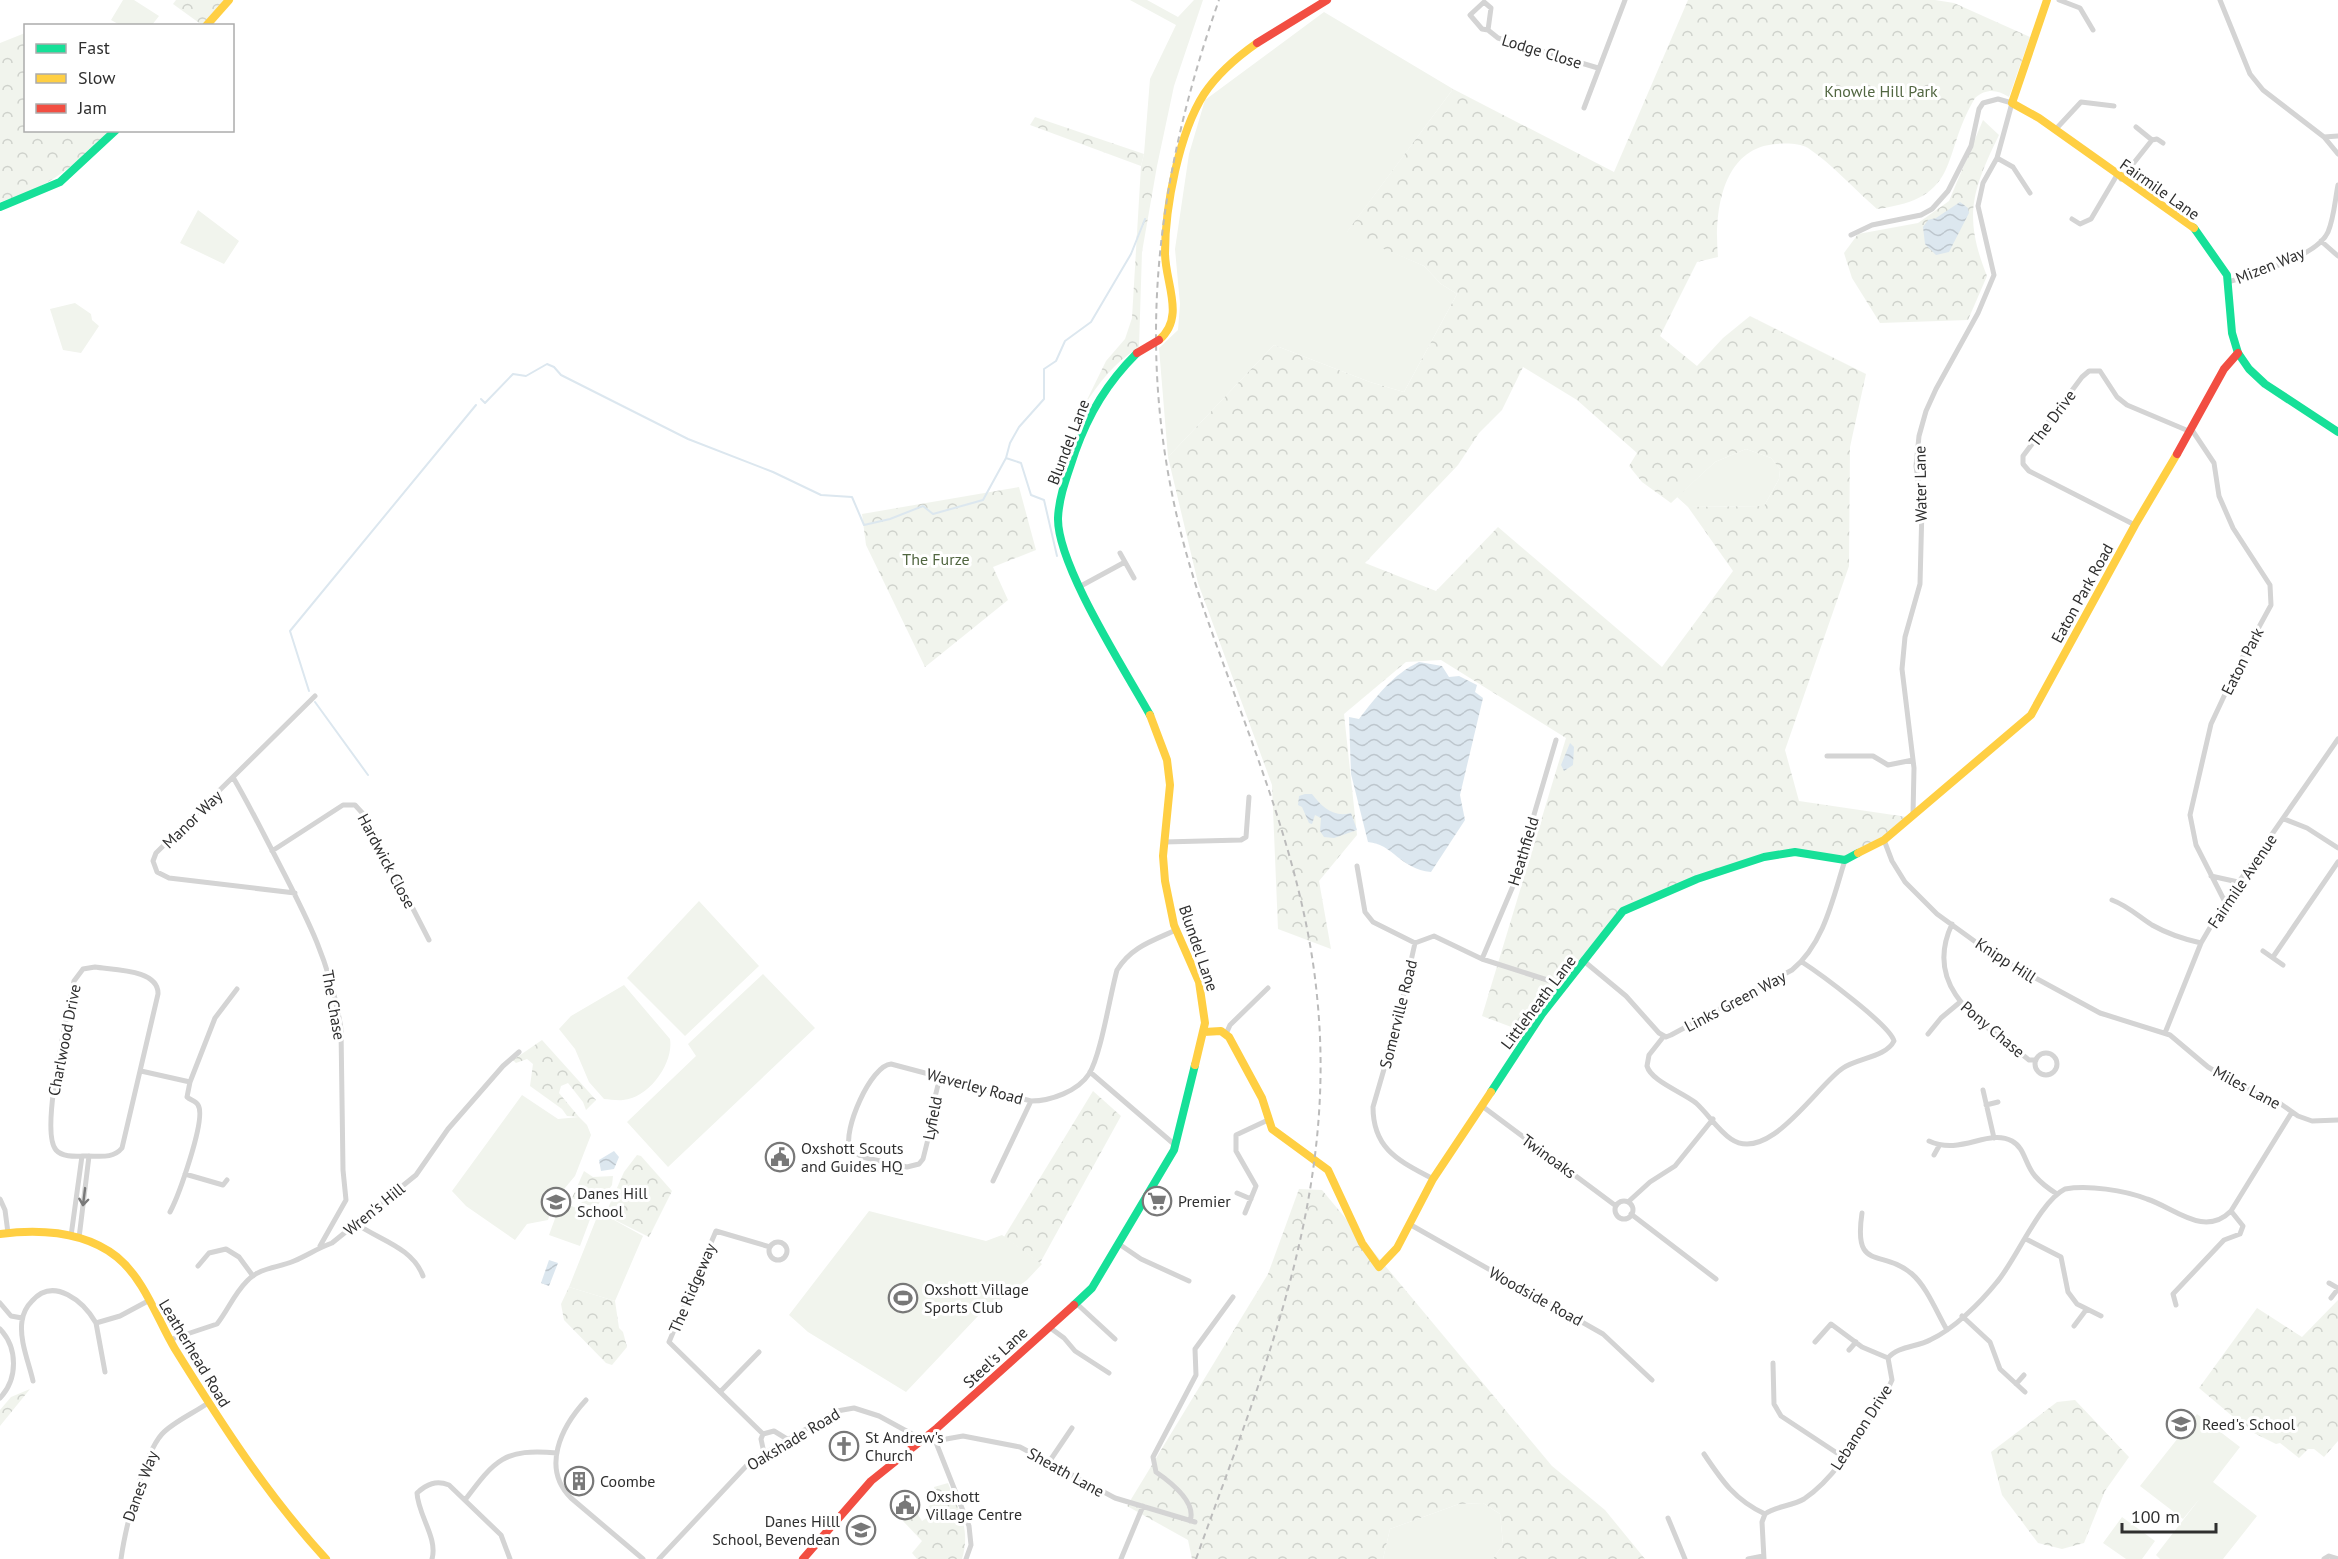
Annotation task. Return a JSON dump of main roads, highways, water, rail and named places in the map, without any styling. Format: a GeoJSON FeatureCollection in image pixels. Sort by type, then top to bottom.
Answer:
{"type":"FeatureCollection","features":[{"type":"Feature","properties":{"kind":"water"},"geometry":{"type":"Polygon","coordinates":[[[1960,202],[1968,208],[1969,213],[1949,252],[1936,255],[1925,244],[1923,227],[1928,220],[1936,218],[1960,202]]]}},
{"type":"Feature","properties":{"kind":"water"},"geometry":{"type":"Polygon","coordinates":[[[1419,662],[1442,666],[1449,677],[1459,676],[1477,685],[1475,692],[1483,698],[1460,795],[1465,820],[1431,872],[1420,870],[1404,862],[1384,847],[1368,842],[1351,774],[1349,717],[1359,719],[1393,680],[1419,662]]]}},
{"type":"Feature","properties":{"kind":"water"},"geometry":{"type":"Polygon","coordinates":[[[1570,743],[1574,747],[1573,765],[1564,771],[1561,765],[1570,743]]]}},
{"type":"Feature","properties":{"kind":"water"},"geometry":{"type":"Polygon","coordinates":[[[1312,794],[1324,807],[1334,813],[1351,813],[1357,830],[1334,838],[1324,837],[1320,831],[1321,818],[1315,815],[1312,824],[1309,823],[1302,807],[1298,805],[1299,796],[1312,794]]]}},
{"type":"Feature","properties":{"kind":"water"},"geometry":{"type":"Polygon","coordinates":[[[614,1151],[619,1157],[614,1169],[601,1171],[599,1160],[614,1151]]]}},
{"type":"Feature","properties":{"kind":"water"},"geometry":{"type":"Polygon","coordinates":[[[549,1260],[558,1263],[549,1286],[541,1283],[549,1260]]]}},
{"type":"Feature","properties":{"kind":"waterway"},"geometry":{"type":"LineString","coordinates":[[481,399],[485,403],[513,374],[526,376],[547,364],[554,367],[561,375],[688,439],[773,472],[821,495],[852,497],[864,525],[890,519],[923,506],[933,514],[983,500],[1006,458],[1010,443],[1019,427],[1044,399],[1044,369],[1056,361],[1065,341],[1091,322],[1131,254],[1145,219]]}},
{"type":"Feature","properties":{"kind":"waterway"},"geometry":{"type":"LineString","coordinates":[[309,691],[290,631],[476,405]]}},
{"type":"Feature","properties":{"kind":"waterway"},"geometry":{"type":"LineString","coordinates":[[1006,458],[1021,463],[1031,495],[1044,500],[1057,556]]}},
{"type":"Feature","properties":{"kind":"waterway"},"geometry":{"type":"LineString","coordinates":[[315,702],[368,775]]}},
{"type":"Feature","properties":{"kind":"railway"},"geometry":{"type":"LineString","coordinates":[[1196,1559],[1246,1421],[1290,1284],[1306,1214],[1316,1143],[1321,1071],[1317,996],[1300,895],[1271,796],[1201,601],[1179,524],[1164,448],[1157,374],[1157,299],[1163,225],[1176,151],[1195,76],[1219,0]]}},
{"type":"Feature","properties":{"kind":"place","name":"Oxshott Scouts and Guides HQ"},"geometry":{"type":"Point","coordinates":[780,1157]}},
{"type":"Feature","properties":{"kind":"place","name":"Premier"},"geometry":{"type":"Point","coordinates":[1157,1201]}},
{"type":"Feature","properties":{"kind":"place","name":"Danes Hill School"},"geometry":{"type":"Point","coordinates":[556,1202]}},
{"type":"Feature","properties":{"kind":"place","name":"Oxshott Village Sports Club"},"geometry":{"type":"Point","coordinates":[903,1298]}},
{"type":"Feature","properties":{"kind":"place","name":"Reed's School"},"geometry":{"type":"Point","coordinates":[2181,1424]}},
{"type":"Feature","properties":{"kind":"place","name":"St Andrew's Church"},"geometry":{"type":"Point","coordinates":[844,1446]}},
{"type":"Feature","properties":{"kind":"place","name":"Coombe"},"geometry":{"type":"Point","coordinates":[579,1481]}},
{"type":"Feature","properties":{"kind":"place","name":"Oxshott Village Centre"},"geometry":{"type":"Point","coordinates":[905,1505]}},
{"type":"Feature","properties":{"kind":"place","name":"Danes Hilll School, Bevendean"},"geometry":{"type":"Point","coordinates":[861,1530]}},
{"type":"Feature","properties":{"kind":"park label","name":"Knowle Hill Park"},"geometry":{"type":"Point","coordinates":[1881,91]}},
{"type":"Feature","properties":{"kind":"park label","name":"The Furze"},"geometry":{"type":"Point","coordinates":[936,559]}}]}
